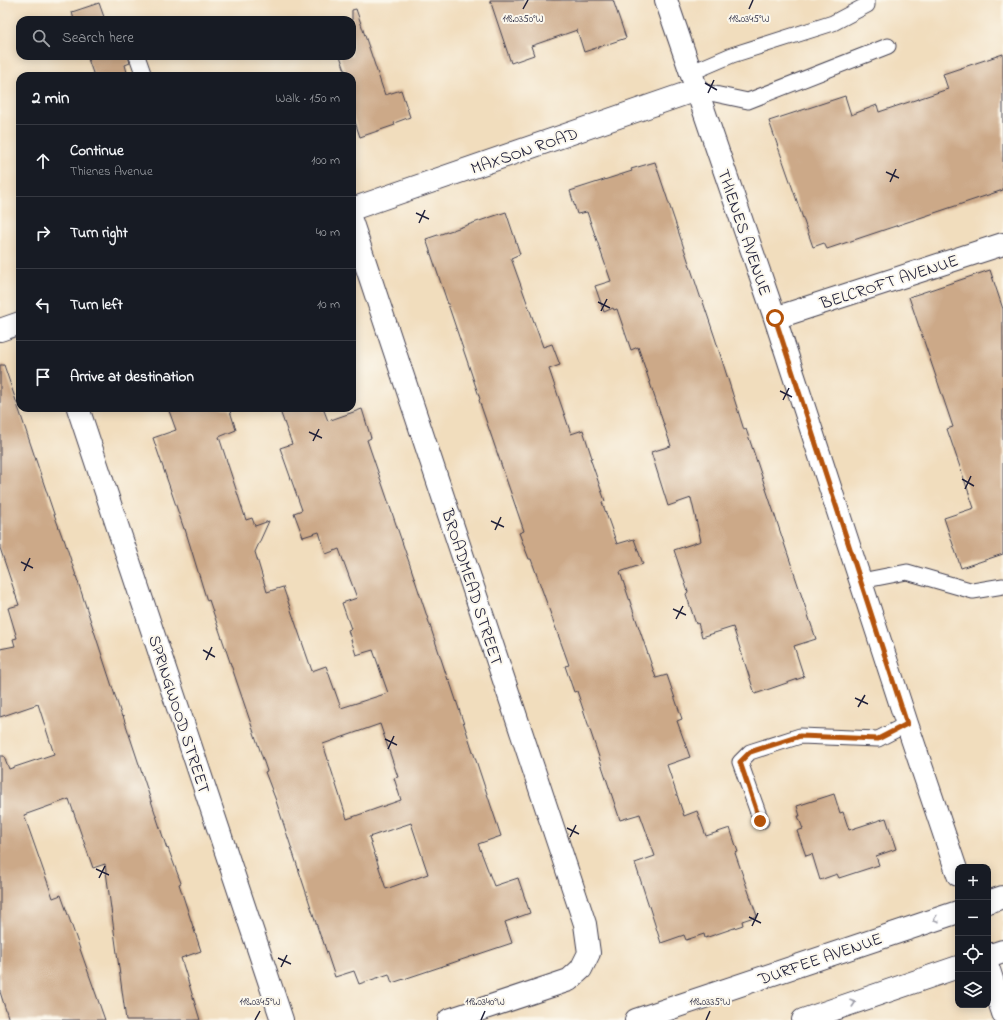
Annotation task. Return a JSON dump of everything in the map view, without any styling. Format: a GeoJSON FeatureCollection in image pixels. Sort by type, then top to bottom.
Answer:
{"type":"FeatureCollection","features":[{"type":"Feature","properties":{"kind":"street","name":"THIENES AVENUE"},"geometry":{"type":"LineString","coordinates":[[666,0],[775,318],[907,724],[955,866]]}},
{"type":"Feature","properties":{"kind":"street","name":"MAXSON ROAD"},"geometry":{"type":"LineString","coordinates":[[356,208],[693,82]]}},
{"type":"Feature","properties":{"kind":"street","name":"BROADMEAD STREET"},"geometry":{"type":"LineString","coordinates":[[356,235],[585,924],[589,953],[581,969],[569,980],[449,1020]]}},
{"type":"Feature","properties":{"kind":"street","name":"BELCROFT AVENUE"},"geometry":{"type":"LineString","coordinates":[[775,318],[1003,244]]}},
{"type":"Feature","properties":{"kind":"street"},"geometry":{"type":"LineString","coordinates":[[0,330],[16,324]]}},
{"type":"Feature","properties":{"kind":"street","name":"SPRINGWOOD STREET"},"geometry":{"type":"LineString","coordinates":[[79,412],[282,1020]]}},
{"type":"Feature","properties":{"kind":"street"},"geometry":{"type":"LineString","coordinates":[[991,901],[1003,897]]}},
{"type":"Feature","properties":{"kind":"street","name":"DURFEE AVENUE"},"geometry":{"type":"LineString","coordinates":[[636,1020],[955,913]]}},
{"type":"Feature","properties":{"kind":"street"},"geometry":{"type":"LineString","coordinates":[[991,955],[1003,951]]}},
{"type":"Feature","properties":{"kind":"street"},"geometry":{"type":"LineString","coordinates":[[803,1020],[955,968]]}},
{"type":"Feature","properties":{"kind":"street"},"geometry":{"type":"LineString","coordinates":[[990,972],[1003,1013]]}},
{"type":"Feature","properties":{"kind":"lane"},"geometry":{"type":"LineString","coordinates":[[693,82],[732,55],[833,23],[867,5],[867,0]]}},
{"type":"Feature","properties":{"kind":"lane"},"geometry":{"type":"LineString","coordinates":[[693,82],[748,101],[888,46]]}},
{"type":"Feature","properties":{"kind":"lane"},"geometry":{"type":"LineString","coordinates":[[138,60],[143,72]]}},
{"type":"Feature","properties":{"kind":"lane"},"geometry":{"type":"LineString","coordinates":[[861,581],[907,572],[973,591],[1003,586]]}},
{"type":"Feature","properties":{"kind":"lane"},"geometry":{"type":"LineString","coordinates":[[760,821],[740,762],[750,752],[800,736],[878,739],[907,724]]}},
{"type":"Feature","properties":{"kind":"building"},"geometry":{"type":"Polygon","coordinates":[[[490,0],[613,0],[626,38],[584,52],[577,30],[531,46],[534,55],[511,63],[490,0]]]}},
{"type":"Feature","properties":{"kind":"building"},"geometry":{"type":"Polygon","coordinates":[[[99,3],[104,16],[73,16],[72,12],[99,3]]]}},
{"type":"Feature","properties":{"kind":"building"},"geometry":{"type":"Polygon","coordinates":[[[356,9],[385,95],[401,90],[410,117],[394,123],[395,125],[360,137],[356,125],[356,72],[346,72],[341,60],[356,60],[356,16],[352,16],[352,10],[356,9]]]}},
{"type":"Feature","properties":{"kind":"building"},"geometry":{"type":"Polygon","coordinates":[[[1003,54],[1003,190],[827,249],[824,243],[813,247],[769,121],[845,96],[851,115],[877,105],[879,112],[948,89],[943,74],[1003,54]]]}},
{"type":"Feature","properties":{"kind":"building"},"geometry":{"type":"Polygon","coordinates":[[[88,60],[129,60],[130,63],[125,65],[127,72],[93,72],[88,60]]]}},
{"type":"Feature","properties":{"kind":"building"},"geometry":{"type":"Polygon","coordinates":[[[655,162],[715,338],[744,430],[746,429],[816,639],[794,646],[804,677],[755,694],[733,627],[702,637],[698,623],[696,624],[686,594],[688,592],[674,550],[701,541],[691,498],[668,506],[651,452],[671,446],[638,347],[631,350],[617,309],[614,310],[613,308],[604,312],[595,286],[611,281],[587,212],[577,214],[570,191],[655,162]]]}},
{"type":"Feature","properties":{"kind":"building"},"geometry":{"type":"Polygon","coordinates":[[[506,212],[520,254],[511,258],[543,347],[552,344],[560,365],[549,369],[571,434],[583,430],[592,458],[590,458],[605,501],[602,502],[617,544],[634,539],[643,564],[620,572],[656,678],[667,675],[682,719],[677,721],[690,757],[667,765],[684,816],[697,811],[706,836],[730,828],[738,852],[735,853],[757,916],[742,921],[743,925],[705,938],[704,934],[686,940],[684,935],[661,943],[635,863],[655,856],[640,814],[620,820],[577,691],[574,692],[565,666],[569,665],[531,559],[529,559],[519,533],[524,531],[426,239],[506,212]]]}},
{"type":"Feature","properties":{"kind":"building"},"geometry":{"type":"Polygon","coordinates":[[[990,270],[1003,309],[1003,554],[961,568],[944,518],[974,508],[947,429],[953,427],[909,297],[990,270]]]}},
{"type":"Feature","properties":{"kind":"building"},"geometry":{"type":"Polygon","coordinates":[[[0,365],[4,365],[16,401],[16,412],[20,412],[54,514],[64,539],[167,849],[168,848],[181,883],[179,884],[201,951],[181,958],[200,1020],[126,1020],[105,864],[93,868],[69,799],[24,815],[53,898],[61,895],[105,1020],[9,1020],[0,992],[0,756],[4,756],[9,769],[54,754],[38,704],[0,717],[0,649],[15,646],[13,639],[17,638],[8,608],[19,605],[0,548],[0,365]]]}},
{"type":"Feature","properties":{"kind":"building"},"geometry":{"type":"Polygon","coordinates":[[[362,409],[371,438],[367,440],[501,836],[478,844],[494,886],[518,878],[530,913],[505,922],[512,943],[392,983],[389,974],[359,984],[354,971],[335,977],[265,772],[267,771],[209,600],[207,601],[185,529],[153,438],[176,430],[169,412],[230,412],[236,430],[219,437],[246,520],[252,518],[255,526],[269,521],[255,552],[267,592],[283,587],[312,671],[326,666],[341,708],[388,693],[373,650],[356,655],[348,630],[351,629],[342,603],[357,598],[339,549],[326,554],[319,532],[303,537],[294,513],[302,510],[280,448],[292,444],[280,412],[325,412],[328,421],[362,409]],[[380,724],[323,744],[347,819],[401,800],[394,778],[398,777],[380,724]],[[411,823],[369,837],[386,889],[428,874],[411,823]]]}},
{"type":"Feature","properties":{"kind":"building"},"geometry":{"type":"Polygon","coordinates":[[[834,794],[840,813],[843,812],[849,830],[886,818],[896,849],[876,856],[879,865],[839,878],[837,874],[820,880],[812,854],[806,856],[797,831],[803,829],[798,816],[800,816],[797,806],[834,794]]]}},
{"type":"Feature","properties":{"kind":"route"},"geometry":{"type":"LineString","coordinates":[[760,821],[740,762],[750,752],[800,736],[878,739],[907,724],[775,318]]}}]}
